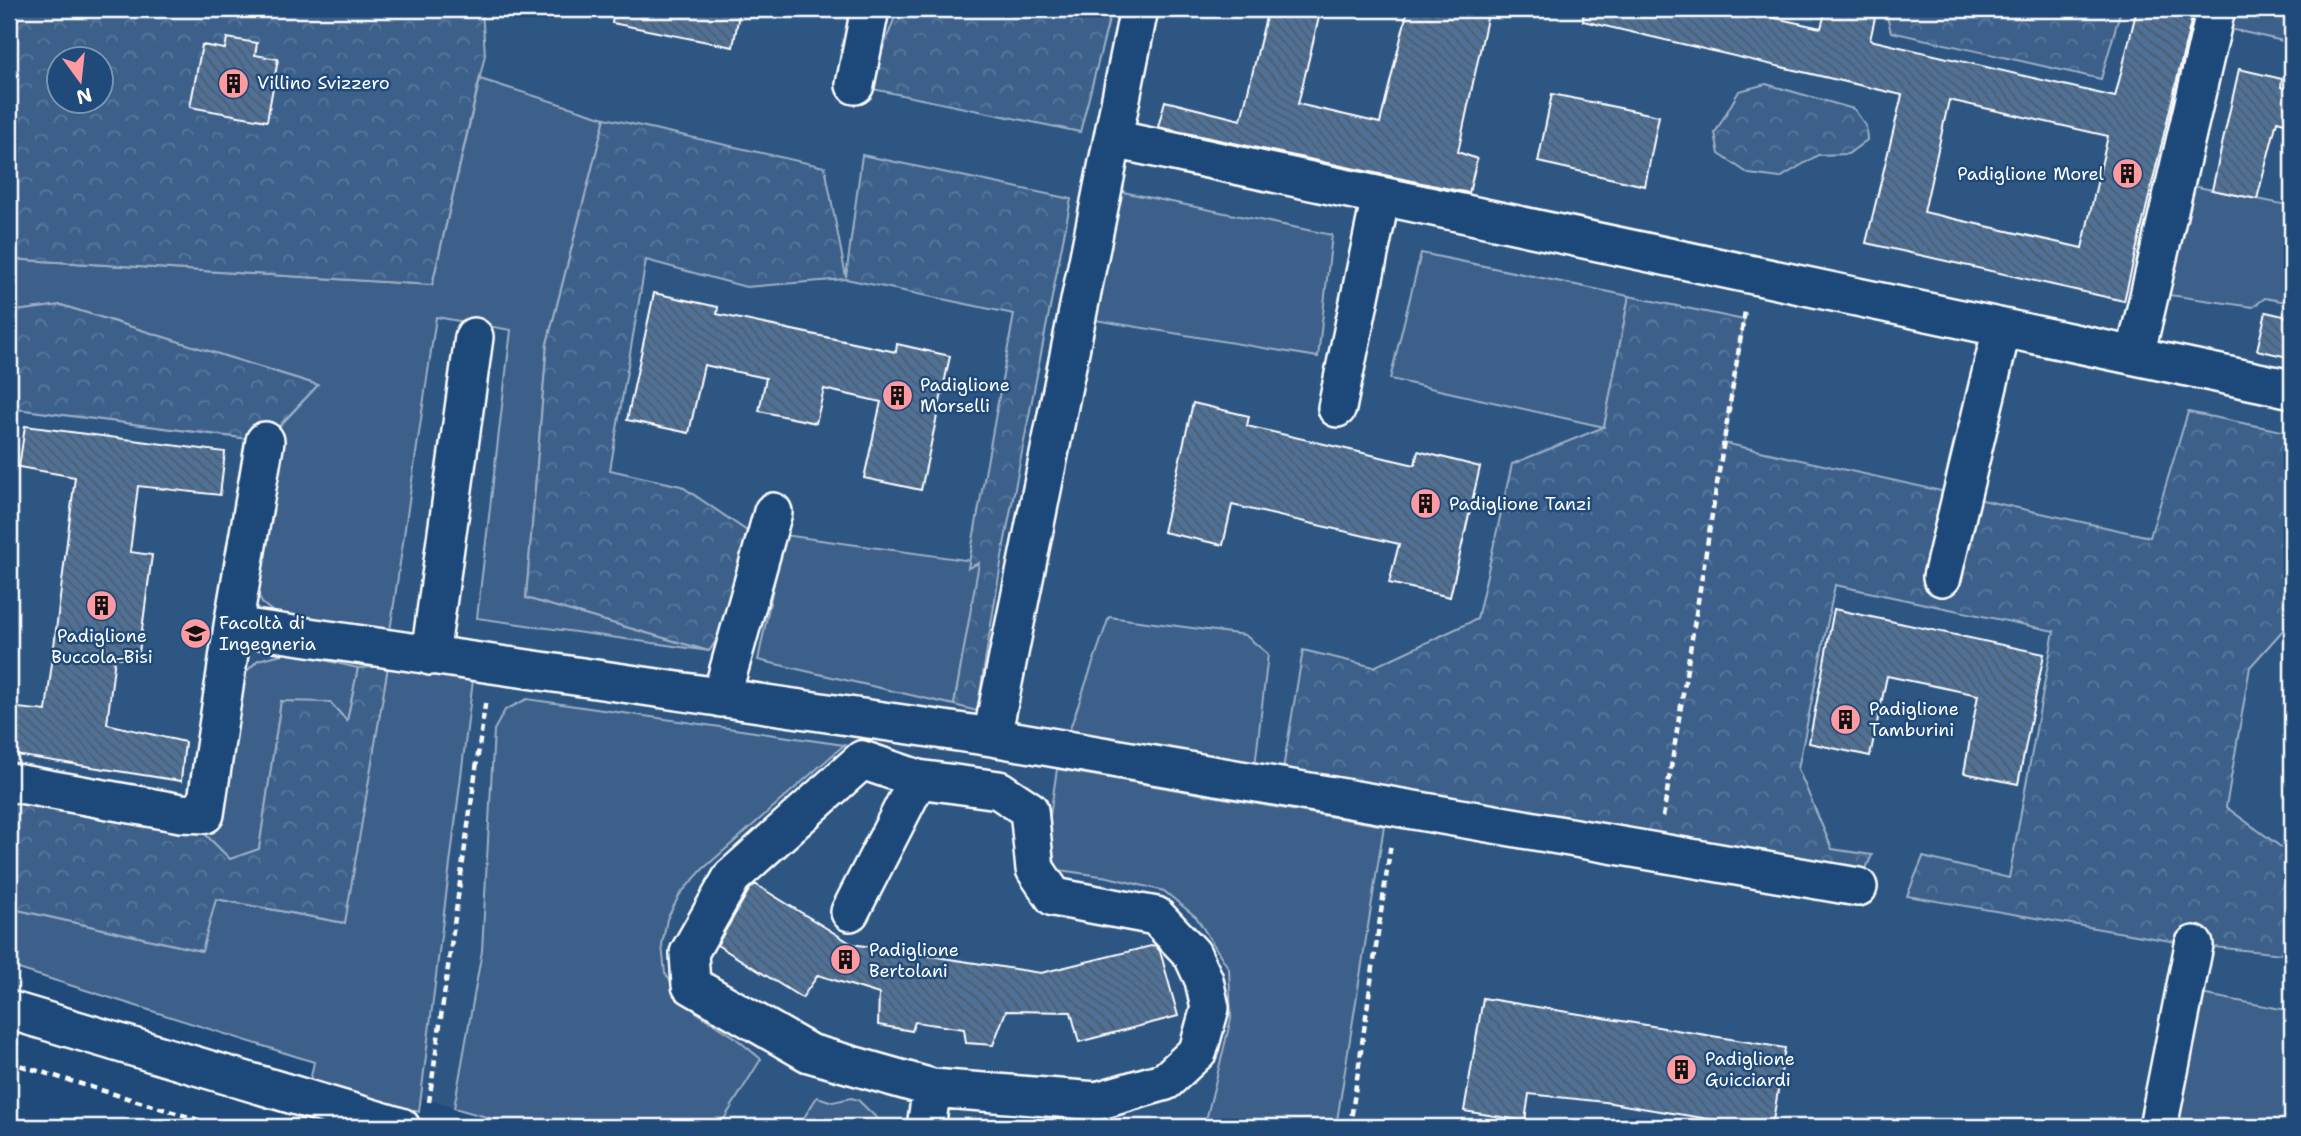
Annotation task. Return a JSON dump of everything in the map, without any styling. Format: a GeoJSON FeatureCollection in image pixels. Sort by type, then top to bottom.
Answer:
{"type":"FeatureCollection","features":[{"type":"Feature","properties":{"kind":"street"},"geometry":{"type":"LineString","coordinates":[[855,85],[870,9]]}},
{"type":"Feature","properties":{"kind":"street"},"geometry":{"type":"LineString","coordinates":[[992,737],[1139,9]]}},
{"type":"Feature","properties":{"kind":"street"},"geometry":{"type":"LineString","coordinates":[[2136,356],[2216,9]]}},
{"type":"Feature","properties":{"kind":"street"},"geometry":{"type":"LineString","coordinates":[[1113,139],[2292,389]]}},
{"type":"Feature","properties":{"kind":"street"},"geometry":{"type":"LineString","coordinates":[[1337,408],[1381,196]]}},
{"type":"Feature","properties":{"kind":"street"},"geometry":{"type":"LineString","coordinates":[[1942,577],[2002,328]]}},
{"type":"Feature","properties":{"kind":"street"},"geometry":{"type":"LineString","coordinates":[[430,656],[474,337]]}},
{"type":"Feature","properties":{"kind":"street"},"geometry":{"type":"LineString","coordinates":[[9,782],[181,813],[205,814],[233,626],[265,441]]}},
{"type":"Feature","properties":{"kind":"street"},"geometry":{"type":"LineString","coordinates":[[721,698],[773,512]]}},
{"type":"Feature","properties":{"kind":"street"},"geometry":{"type":"LineString","coordinates":[[233,626],[992,737],[1858,887]]}},
{"type":"Feature","properties":{"kind":"street"},"geometry":{"type":"LineString","coordinates":[[862,760],[918,779],[999,790],[1029,810],[1035,869],[1054,897],[1156,916],[1192,954],[1204,980],[1210,1008],[1198,1051],[1166,1081],[1097,1101],[932,1088],[809,1053],[691,985],[690,953],[732,877],[862,760]]}},
{"type":"Feature","properties":{"kind":"street"},"geometry":{"type":"LineString","coordinates":[[850,912],[918,779]]}},
{"type":"Feature","properties":{"kind":"street"},"geometry":{"type":"LineString","coordinates":[[2158,1127],[2194,945]]}},
{"type":"Feature","properties":{"kind":"street"},"geometry":{"type":"LineString","coordinates":[[9,1010],[415,1119]]}},
{"type":"Feature","properties":{"kind":"street"},"geometry":{"type":"LineString","coordinates":[[926,1127],[932,1088]]}},
{"type":"Feature","properties":{"kind":"path"},"geometry":{"type":"LineString","coordinates":[[1658,852],[1751,275]]}},
{"type":"Feature","properties":{"kind":"path"},"geometry":{"type":"LineString","coordinates":[[415,1119],[491,664]]}},
{"type":"Feature","properties":{"kind":"path"},"geometry":{"type":"LineString","coordinates":[[1350,1127],[1397,807]]}},
{"type":"Feature","properties":{"kind":"path"},"geometry":{"type":"LineString","coordinates":[[9,1062],[222,1127]]}},
{"type":"Feature","properties":{"kind":"shaded area"},"geometry":{"type":"Polygon","coordinates":[[[9,9],[2292,9],[2292,1127],[522,1127],[454,1108],[315,1062],[9,950],[9,9]]]}},
{"type":"Feature","properties":{"kind":"green space"},"geometry":{"type":"Polygon","coordinates":[[[9,9],[482,9],[485,55],[432,285],[9,259],[9,9]]]}},
{"type":"Feature","properties":{"kind":"green space"},"geometry":{"type":"Polygon","coordinates":[[[898,9],[1110,9],[1080,132],[868,88],[898,9]]]}},
{"type":"Feature","properties":{"kind":"green space"},"geometry":{"type":"Polygon","coordinates":[[[1889,9],[2121,9],[2101,79],[1891,32],[1887,17],[1889,9]]]}},
{"type":"Feature","properties":{"kind":"green space"},"geometry":{"type":"Polygon","coordinates":[[[2216,9],[2292,9],[2292,43],[2212,25],[2216,9]]]}},
{"type":"Feature","properties":{"kind":"green space"},"geometry":{"type":"Polygon","coordinates":[[[480,79],[605,118],[547,344],[526,598],[709,651],[477,618],[511,330],[436,317],[389,638],[277,615],[262,603],[255,587],[276,430],[318,385],[61,305],[9,312],[9,259],[432,285],[480,79]]]}},
{"type":"Feature","properties":{"kind":"green space"},"geometry":{"type":"Polygon","coordinates":[[[1766,84],[1854,109],[1866,126],[1867,140],[1848,154],[1818,155],[1780,178],[1749,174],[1719,154],[1715,133],[1739,91],[1766,84]]]}},
{"type":"Feature","properties":{"kind":"green space"},"geometry":{"type":"Polygon","coordinates":[[[605,118],[825,167],[846,277],[862,155],[1071,199],[1004,545],[977,711],[954,705],[979,563],[968,568],[1014,314],[846,279],[746,287],[646,260],[610,470],[681,486],[778,552],[709,651],[526,598],[547,344],[605,118]]]}},
{"type":"Feature","properties":{"kind":"green space"},"geometry":{"type":"Polygon","coordinates":[[[2188,185],[2292,206],[2292,303],[2265,298],[2253,307],[2169,295],[2188,185]]]}},
{"type":"Feature","properties":{"kind":"green space"},"geometry":{"type":"Polygon","coordinates":[[[1103,188],[1332,235],[1318,357],[1077,317],[1103,188]]]}},
{"type":"Feature","properties":{"kind":"green space"},"geometry":{"type":"Polygon","coordinates":[[[1421,253],[1629,296],[1604,427],[1390,379],[1421,253]]]}},
{"type":"Feature","properties":{"kind":"green space"},"geometry":{"type":"Polygon","coordinates":[[[1629,296],[1744,320],[1724,443],[2150,537],[2188,412],[2292,433],[2292,620],[2250,667],[2226,807],[2292,855],[2292,955],[2194,945],[1907,896],[1923,857],[2009,878],[2054,631],[1835,585],[1798,769],[1832,849],[1872,855],[1858,887],[1280,787],[1303,650],[1374,667],[1477,619],[1512,464],[1604,427],[1629,296]]]}},
{"type":"Feature","properties":{"kind":"green space"},"geometry":{"type":"Polygon","coordinates":[[[61,305],[318,385],[265,441],[9,408],[9,312],[61,305]]]}},
{"type":"Feature","properties":{"kind":"green space"},"geometry":{"type":"Polygon","coordinates":[[[784,535],[980,562],[954,705],[758,660],[784,535]]]}},
{"type":"Feature","properties":{"kind":"green space"},"geometry":{"type":"Polygon","coordinates":[[[1109,617],[1245,635],[1268,654],[1254,775],[1065,743],[1109,617]]]}},
{"type":"Feature","properties":{"kind":"green space"},"geometry":{"type":"Polygon","coordinates":[[[290,652],[358,668],[347,722],[281,701],[259,849],[229,860],[201,830],[239,679],[258,660],[290,652]]]}},
{"type":"Feature","properties":{"kind":"green space"},"geometry":{"type":"Polygon","coordinates":[[[388,666],[473,680],[419,1112],[310,1081],[314,1062],[9,966],[9,908],[201,951],[216,899],[344,923],[388,666]]]}},
{"type":"Feature","properties":{"kind":"green space"},"geometry":{"type":"Polygon","coordinates":[[[388,666],[345,923],[216,899],[202,951],[9,908],[9,795],[201,830],[230,859],[259,849],[281,701],[330,702],[347,721],[358,668],[388,666]]]}},
{"type":"Feature","properties":{"kind":"green space"},"geometry":{"type":"Polygon","coordinates":[[[527,699],[844,745],[703,869],[680,894],[667,919],[662,945],[665,973],[679,994],[696,1012],[733,1036],[761,1059],[724,1119],[737,1127],[522,1127],[454,1108],[482,951],[494,730],[505,710],[527,699]]]}},
{"type":"Feature","properties":{"kind":"green space"},"geometry":{"type":"Polygon","coordinates":[[[1057,769],[1384,826],[1336,1127],[942,1127],[942,1124],[1186,1126],[1204,1121],[1207,1116],[1231,1019],[1229,969],[1196,917],[1164,891],[1108,877],[1059,870],[1051,856],[1048,829],[1057,769]]]}},
{"type":"Feature","properties":{"kind":"green space"},"geometry":{"type":"Polygon","coordinates":[[[2201,994],[2292,1011],[2292,1127],[2174,1127],[2201,994]]]}},
{"type":"Feature","properties":{"kind":"green space"},"geometry":{"type":"Polygon","coordinates":[[[817,1097],[833,1102],[851,1098],[858,1100],[886,1127],[798,1127],[817,1097]]]}},
{"type":"Feature","properties":{"kind":"building"},"geometry":{"type":"Polygon","coordinates":[[[614,9],[740,9],[733,47],[612,23],[614,9]]]}},
{"type":"Feature","properties":{"kind":"building"},"geometry":{"type":"Polygon","coordinates":[[[1268,9],[1321,9],[1298,104],[1380,123],[1408,9],[1489,9],[1458,152],[1477,159],[1469,193],[1158,127],[1165,101],[1241,120],[1268,9]]]}},
{"type":"Feature","properties":{"kind":"building","name":"Padiglione Morel"},"geometry":{"type":"Polygon","coordinates":[[[1584,9],[1753,9],[1752,13],[1821,28],[1826,9],[1877,9],[1870,40],[2115,97],[2137,9],[2194,9],[2124,301],[1866,243],[1902,95],[1583,21],[1584,9]],[[1949,100],[1924,212],[2082,248],[2108,136],[1949,100]]]}},
{"type":"Feature","properties":{"kind":"building","name":"Villino Svizzero"},"geometry":{"type":"Polygon","coordinates":[[[227,38],[257,43],[255,55],[278,59],[267,121],[190,107],[202,45],[225,49],[227,38]]]}},
{"type":"Feature","properties":{"kind":"building"},"geometry":{"type":"Polygon","coordinates":[[[2239,69],[2282,79],[2281,87],[2292,90],[2292,125],[2277,121],[2257,199],[2212,190],[2239,69]]]}},
{"type":"Feature","properties":{"kind":"building"},"geometry":{"type":"Polygon","coordinates":[[[1552,94],[1659,116],[1645,186],[1538,162],[1552,94]]]}},
{"type":"Feature","properties":{"kind":"building","name":"Padiglione Morselli"},"geometry":{"type":"Polygon","coordinates":[[[654,293],[718,307],[717,314],[896,352],[897,344],[950,356],[921,490],[864,478],[881,402],[824,389],[816,423],[759,411],[766,378],[704,365],[689,433],[627,420],[654,293]]]}},
{"type":"Feature","properties":{"kind":"building"},"geometry":{"type":"Polygon","coordinates":[[[2266,312],[2292,318],[2292,358],[2257,350],[2266,312]]]}},
{"type":"Feature","properties":{"kind":"building","name":"Padiglione Tanzi"},"geometry":{"type":"Polygon","coordinates":[[[1193,403],[1249,416],[1247,426],[1415,465],[1418,451],[1480,467],[1450,597],[1389,583],[1399,544],[1232,505],[1223,545],[1163,532],[1193,403]]]}},
{"type":"Feature","properties":{"kind":"building","name":"Padiglione Buccola-Bisi"},"geometry":{"type":"Polygon","coordinates":[[[25,426],[225,452],[220,495],[138,486],[130,552],[152,555],[138,660],[115,657],[107,724],[185,742],[181,781],[9,754],[9,707],[46,711],[75,477],[19,467],[25,426]]]}},
{"type":"Feature","properties":{"kind":"building","name":"Padiglione Tamburini"},"geometry":{"type":"Polygon","coordinates":[[[1834,609],[2044,654],[2018,784],[1964,773],[1978,695],[1887,676],[1870,756],[1809,743],[1834,609]]]}},
{"type":"Feature","properties":{"kind":"building","name":"Padiglione Bertolani"},"geometry":{"type":"Polygon","coordinates":[[[755,884],[852,944],[1041,973],[1155,945],[1160,951],[1178,1016],[1079,1042],[1071,1012],[1006,1011],[993,1045],[966,1043],[964,1029],[915,1022],[912,1031],[878,1025],[879,994],[818,975],[802,998],[717,945],[755,884]]]}},
{"type":"Feature","properties":{"kind":"building","name":"Padiglione Guicciardi"},"geometry":{"type":"Polygon","coordinates":[[[1483,998],[1785,1048],[1772,1127],[1720,1127],[1721,1121],[1605,1102],[1529,1094],[1525,1121],[1464,1111],[1483,998]]]}},
{"type":"Feature","properties":{"kind":"place","name":"Villino Svizzero"},"geometry":{"type":"Point","coordinates":[234,83]}},
{"type":"Feature","properties":{"kind":"place","name":"Padiglione Morel"},"geometry":{"type":"Point","coordinates":[2127,174]}},
{"type":"Feature","properties":{"kind":"place","name":"Padiglione Morselli"},"geometry":{"type":"Point","coordinates":[897,395]}},
{"type":"Feature","properties":{"kind":"place","name":"Padiglione Tanzi"},"geometry":{"type":"Point","coordinates":[1426,504]}},
{"type":"Feature","properties":{"kind":"place","name":"Padiglione Buccola-Bisi"},"geometry":{"type":"Point","coordinates":[102,606]}},
{"type":"Feature","properties":{"kind":"place","name":"Facoltà di Ingegneria"},"geometry":{"type":"Point","coordinates":[196,633]}},
{"type":"Feature","properties":{"kind":"place","name":"Padiglione Tamburini"},"geometry":{"type":"Point","coordinates":[1846,719]}},
{"type":"Feature","properties":{"kind":"place","name":"Padiglione Bertolani"},"geometry":{"type":"Point","coordinates":[846,960]}},
{"type":"Feature","properties":{"kind":"place","name":"Padiglione Guicciardi"},"geometry":{"type":"Point","coordinates":[1682,1069]}}]}
